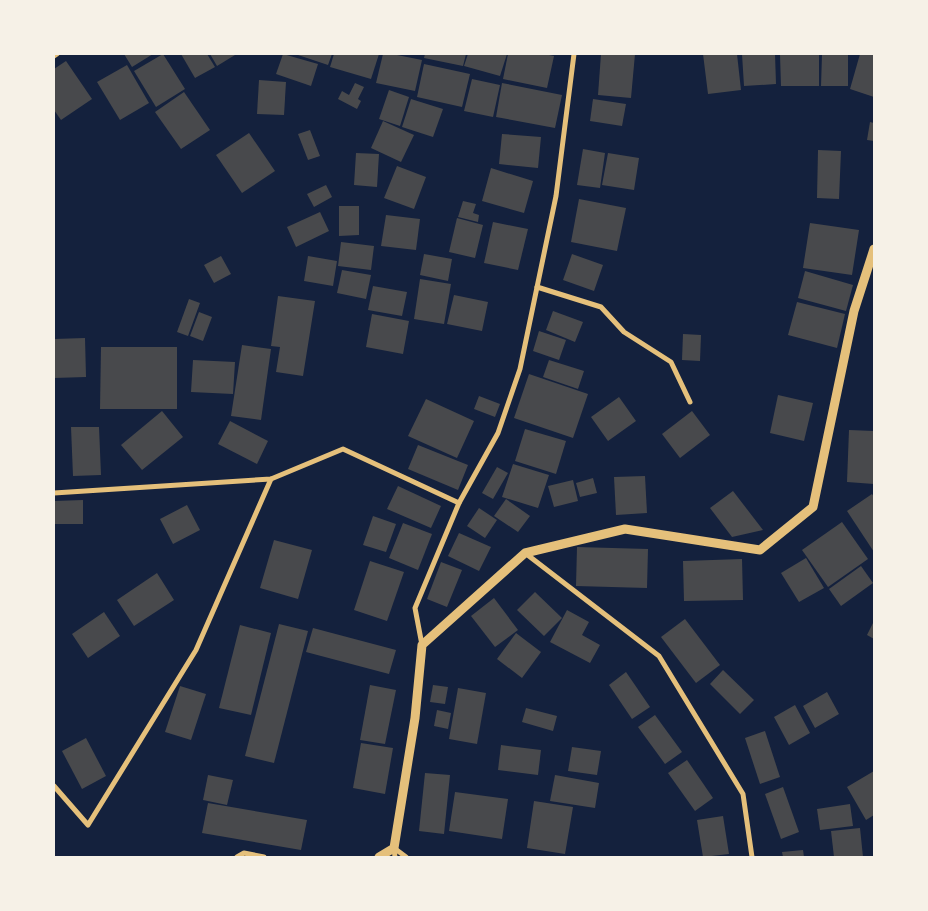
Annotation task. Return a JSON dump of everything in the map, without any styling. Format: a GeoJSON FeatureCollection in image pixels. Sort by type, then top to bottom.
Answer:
{"type":"FeatureCollection","features":[{"type":"Feature","properties":{"kind":"street"},"geometry":{"type":"LineString","coordinates":[[394,853],[414,718],[422,645],[415,608],[459,503],[498,434],[520,369],[556,196],[574,54]]}},
{"type":"Feature","properties":{"kind":"street"},"geometry":{"type":"LineString","coordinates":[[422,645],[525,553],[625,529],[760,550],[813,507],[854,311],[874,249]]}},
{"type":"Feature","properties":{"kind":"street"},"geometry":{"type":"LineString","coordinates":[[537,287],[601,307],[624,332],[671,362],[690,402]]}},
{"type":"Feature","properties":{"kind":"street"},"geometry":{"type":"LineString","coordinates":[[54,492],[270,479],[343,449],[459,503]]}},
{"type":"Feature","properties":{"kind":"street"},"geometry":{"type":"LineString","coordinates":[[54,786],[88,825],[196,650],[270,479]]}},
{"type":"Feature","properties":{"kind":"street"},"geometry":{"type":"LineString","coordinates":[[525,553],[660,656],[743,794],[752,857]]}},
{"type":"Feature","properties":{"kind":"street"},"geometry":{"type":"LineString","coordinates":[[237,857],[244,853],[264,857]]}},
{"type":"Feature","properties":{"kind":"street"},"geometry":{"type":"LineString","coordinates":[[379,857],[394,853],[406,857]]}},
{"type":"Feature","properties":{"kind":"building"},"geometry":{"type":"Polygon","coordinates":[[[124,54],[153,54],[132,67],[124,54]]]}},
{"type":"Feature","properties":{"kind":"building"},"geometry":{"type":"Polygon","coordinates":[[[163,54],[185,89],[156,107],[134,71],[163,54]]]}},
{"type":"Feature","properties":{"kind":"building"},"geometry":{"type":"Polygon","coordinates":[[[181,54],[207,54],[215,67],[195,78],[181,54]]]}},
{"type":"Feature","properties":{"kind":"building"},"geometry":{"type":"Polygon","coordinates":[[[210,54],[235,54],[235,55],[217,66],[210,54]]]}},
{"type":"Feature","properties":{"kind":"building"},"geometry":{"type":"Polygon","coordinates":[[[283,54],[318,64],[311,86],[276,74],[283,54]]]}},
{"type":"Feature","properties":{"kind":"building"},"geometry":{"type":"Polygon","coordinates":[[[295,54],[332,54],[328,65],[295,54]]]}},
{"type":"Feature","properties":{"kind":"building"},"geometry":{"type":"Polygon","coordinates":[[[334,54],[379,54],[371,79],[330,67],[334,54]]]}},
{"type":"Feature","properties":{"kind":"building"},"geometry":{"type":"Polygon","coordinates":[[[383,54],[422,60],[415,91],[376,83],[383,54]]]}},
{"type":"Feature","properties":{"kind":"building"},"geometry":{"type":"Polygon","coordinates":[[[425,54],[466,54],[463,66],[424,58],[425,54]]]}},
{"type":"Feature","properties":{"kind":"building"},"geometry":{"type":"Polygon","coordinates":[[[468,54],[507,54],[500,76],[464,66],[468,54]]]}},
{"type":"Feature","properties":{"kind":"building"},"geometry":{"type":"Polygon","coordinates":[[[508,54],[544,54],[554,56],[547,88],[503,79],[508,54]]]}},
{"type":"Feature","properties":{"kind":"building"},"geometry":{"type":"Polygon","coordinates":[[[601,54],[635,54],[631,98],[598,95],[601,54]]]}},
{"type":"Feature","properties":{"kind":"building"},"geometry":{"type":"Polygon","coordinates":[[[703,54],[737,54],[741,90],[708,94],[703,54]]]}},
{"type":"Feature","properties":{"kind":"building"},"geometry":{"type":"Polygon","coordinates":[[[742,54],[775,54],[776,84],[744,86],[742,54]]]}},
{"type":"Feature","properties":{"kind":"building"},"geometry":{"type":"Polygon","coordinates":[[[819,54],[819,86],[781,86],[780,55],[819,54]]]}},
{"type":"Feature","properties":{"kind":"building"},"geometry":{"type":"Polygon","coordinates":[[[822,54],[848,54],[848,86],[821,86],[822,54]]]}},
{"type":"Feature","properties":{"kind":"building"},"geometry":{"type":"Polygon","coordinates":[[[860,54],[874,54],[874,97],[850,89],[860,54]]]}},
{"type":"Feature","properties":{"kind":"building"},"geometry":{"type":"Polygon","coordinates":[[[66,61],[92,99],[61,120],[54,110],[54,69],[66,61]]]}},
{"type":"Feature","properties":{"kind":"building"},"geometry":{"type":"Polygon","coordinates":[[[424,64],[470,74],[462,107],[417,97],[424,64]]]}},
{"type":"Feature","properties":{"kind":"building"},"geometry":{"type":"Polygon","coordinates":[[[127,65],[149,103],[120,120],[97,82],[127,65]]]}},
{"type":"Feature","properties":{"kind":"building"},"geometry":{"type":"Polygon","coordinates":[[[472,79],[500,85],[493,117],[464,111],[472,79]]]}},
{"type":"Feature","properties":{"kind":"building"},"geometry":{"type":"Polygon","coordinates":[[[259,80],[286,82],[284,115],[257,114],[259,80]]]}},
{"type":"Feature","properties":{"kind":"building"},"geometry":{"type":"Polygon","coordinates":[[[355,83],[364,87],[358,99],[361,101],[357,109],[338,99],[342,91],[349,95],[355,83]]]}},
{"type":"Feature","properties":{"kind":"building"},"geometry":{"type":"Polygon","coordinates":[[[502,83],[562,95],[555,128],[496,117],[502,83]]]}},
{"type":"Feature","properties":{"kind":"building"},"geometry":{"type":"Polygon","coordinates":[[[389,90],[409,97],[400,126],[379,119],[389,90]]]}},
{"type":"Feature","properties":{"kind":"building"},"geometry":{"type":"Polygon","coordinates":[[[184,92],[210,130],[181,149],[155,112],[184,92]]]}},
{"type":"Feature","properties":{"kind":"building"},"geometry":{"type":"Polygon","coordinates":[[[411,99],[443,109],[433,137],[402,127],[411,99]]]}},
{"type":"Feature","properties":{"kind":"building"},"geometry":{"type":"Polygon","coordinates":[[[593,99],[626,104],[622,126],[590,121],[593,99]]]}},
{"type":"Feature","properties":{"kind":"building"},"geometry":{"type":"Polygon","coordinates":[[[383,121],[414,135],[401,162],[371,148],[383,121]]]}},
{"type":"Feature","properties":{"kind":"building"},"geometry":{"type":"Polygon","coordinates":[[[870,122],[874,123],[874,141],[867,140],[870,122]]]}},
{"type":"Feature","properties":{"kind":"building"},"geometry":{"type":"Polygon","coordinates":[[[310,130],[320,156],[308,160],[298,134],[310,130]]]}},
{"type":"Feature","properties":{"kind":"building"},"geometry":{"type":"Polygon","coordinates":[[[249,133],[275,171],[242,193],[216,155],[249,133]]]}},
{"type":"Feature","properties":{"kind":"building"},"geometry":{"type":"Polygon","coordinates":[[[502,134],[541,137],[538,168],[499,164],[502,134]]]}},
{"type":"Feature","properties":{"kind":"building"},"geometry":{"type":"Polygon","coordinates":[[[583,149],[605,153],[600,188],[577,185],[583,149]]]}},
{"type":"Feature","properties":{"kind":"building"},"geometry":{"type":"Polygon","coordinates":[[[818,150],[841,151],[839,199],[817,198],[818,150]]]}},
{"type":"Feature","properties":{"kind":"building"},"geometry":{"type":"Polygon","coordinates":[[[356,153],[379,154],[377,187],[354,185],[356,153]]]}},
{"type":"Feature","properties":{"kind":"building"},"geometry":{"type":"Polygon","coordinates":[[[608,153],[639,158],[634,190],[602,185],[608,153]]]}},
{"type":"Feature","properties":{"kind":"building"},"geometry":{"type":"Polygon","coordinates":[[[397,166],[426,177],[414,209],[384,198],[397,166]]]}},
{"type":"Feature","properties":{"kind":"building"},"geometry":{"type":"Polygon","coordinates":[[[491,168],[533,181],[524,213],[482,201],[491,168]]]}},
{"type":"Feature","properties":{"kind":"building"},"geometry":{"type":"Polygon","coordinates":[[[326,185],[332,197],[314,207],[307,194],[326,185]]]}},
{"type":"Feature","properties":{"kind":"building"},"geometry":{"type":"Polygon","coordinates":[[[579,199],[626,208],[617,251],[571,242],[579,199]]]}},
{"type":"Feature","properties":{"kind":"building"},"geometry":{"type":"Polygon","coordinates":[[[463,201],[476,204],[473,213],[479,215],[478,222],[458,217],[463,201]]]}},
{"type":"Feature","properties":{"kind":"building"},"geometry":{"type":"Polygon","coordinates":[[[339,206],[359,206],[359,235],[339,236],[339,206]]]}},
{"type":"Feature","properties":{"kind":"building"},"geometry":{"type":"Polygon","coordinates":[[[320,212],[329,231],[296,247],[287,227],[320,212]]]}},
{"type":"Feature","properties":{"kind":"building"},"geometry":{"type":"Polygon","coordinates":[[[386,215],[420,219],[416,250],[381,246],[386,215]]]}},
{"type":"Feature","properties":{"kind":"building"},"geometry":{"type":"Polygon","coordinates":[[[457,218],[483,225],[475,258],[449,252],[457,218]]]}},
{"type":"Feature","properties":{"kind":"building"},"geometry":{"type":"Polygon","coordinates":[[[493,222],[528,229],[518,270],[484,263],[493,222]]]}},
{"type":"Feature","properties":{"kind":"building"},"geometry":{"type":"Polygon","coordinates":[[[810,223],[859,230],[852,275],[803,268],[810,223]]]}},
{"type":"Feature","properties":{"kind":"building"},"geometry":{"type":"Polygon","coordinates":[[[341,242],[374,246],[371,270],[338,266],[341,242]]]}},
{"type":"Feature","properties":{"kind":"building"},"geometry":{"type":"Polygon","coordinates":[[[424,254],[452,259],[448,281],[420,275],[424,254]]]}},
{"type":"Feature","properties":{"kind":"building"},"geometry":{"type":"Polygon","coordinates":[[[572,254],[603,265],[594,291],[563,280],[572,254]]]}},
{"type":"Feature","properties":{"kind":"building"},"geometry":{"type":"Polygon","coordinates":[[[221,256],[231,274],[214,283],[204,265],[221,256]]]}},
{"type":"Feature","properties":{"kind":"building"},"geometry":{"type":"Polygon","coordinates":[[[308,256],[337,261],[333,286],[304,281],[308,256]]]}},
{"type":"Feature","properties":{"kind":"building"},"geometry":{"type":"Polygon","coordinates":[[[342,270],[371,275],[366,299],[337,293],[342,270]]]}},
{"type":"Feature","properties":{"kind":"building"},"geometry":{"type":"Polygon","coordinates":[[[805,271],[853,285],[846,311],[798,298],[805,271]]]}},
{"type":"Feature","properties":{"kind":"building"},"geometry":{"type":"Polygon","coordinates":[[[420,279],[451,284],[444,324],[414,319],[420,279]]]}},
{"type":"Feature","properties":{"kind":"building"},"geometry":{"type":"Polygon","coordinates":[[[373,286],[407,292],[402,316],[368,310],[373,286]]]}},
{"type":"Feature","properties":{"kind":"building"},"geometry":{"type":"Polygon","coordinates":[[[454,295],[488,302],[482,331],[447,324],[454,295]]]}},
{"type":"Feature","properties":{"kind":"building"},"geometry":{"type":"Polygon","coordinates":[[[278,296],[315,301],[303,376],[276,372],[280,347],[271,346],[278,296]]]}},
{"type":"Feature","properties":{"kind":"building"},"geometry":{"type":"Polygon","coordinates":[[[189,299],[200,303],[188,336],[177,332],[189,299]]]}},
{"type":"Feature","properties":{"kind":"building"},"geometry":{"type":"Polygon","coordinates":[[[797,302],[845,314],[837,348],[788,335],[797,302]]]}},
{"type":"Feature","properties":{"kind":"building"},"geometry":{"type":"Polygon","coordinates":[[[553,311],[583,322],[575,342],[546,330],[553,311]]]}},
{"type":"Feature","properties":{"kind":"building"},"geometry":{"type":"Polygon","coordinates":[[[199,312],[212,317],[203,341],[190,336],[199,312]]]}},
{"type":"Feature","properties":{"kind":"building"},"geometry":{"type":"Polygon","coordinates":[[[372,314],[409,321],[403,354],[366,347],[372,314]]]}},
{"type":"Feature","properties":{"kind":"building"},"geometry":{"type":"Polygon","coordinates":[[[539,331],[566,340],[559,360],[533,351],[539,331]]]}},
{"type":"Feature","properties":{"kind":"building"},"geometry":{"type":"Polygon","coordinates":[[[683,334],[701,335],[700,361],[682,360],[683,334]]]}},
{"type":"Feature","properties":{"kind":"building"},"geometry":{"type":"Polygon","coordinates":[[[85,338],[86,377],[54,378],[54,339],[85,338]]]}},
{"type":"Feature","properties":{"kind":"building"},"geometry":{"type":"Polygon","coordinates":[[[242,345],[271,349],[261,420],[231,416],[242,345]]]}},
{"type":"Feature","properties":{"kind":"building"},"geometry":{"type":"Polygon","coordinates":[[[101,347],[177,347],[177,409],[100,409],[101,347]]]}},
{"type":"Feature","properties":{"kind":"building"},"geometry":{"type":"Polygon","coordinates":[[[193,360],[235,362],[233,394],[191,392],[193,360]]]}},
{"type":"Feature","properties":{"kind":"building"},"geometry":{"type":"Polygon","coordinates":[[[549,360],[584,371],[578,389],[543,377],[549,360]]]}},
{"type":"Feature","properties":{"kind":"building"},"geometry":{"type":"Polygon","coordinates":[[[529,374],[588,394],[573,438],[514,418],[529,374]]]}},
{"type":"Feature","properties":{"kind":"building"},"geometry":{"type":"Polygon","coordinates":[[[778,395],[813,403],[804,441],[770,433],[778,395]]]}},
{"type":"Feature","properties":{"kind":"building"},"geometry":{"type":"Polygon","coordinates":[[[479,396],[500,404],[495,417],[474,409],[479,396]]]}},
{"type":"Feature","properties":{"kind":"building"},"geometry":{"type":"Polygon","coordinates":[[[619,397],[636,421],[608,441],[591,417],[619,397]]]}},
{"type":"Feature","properties":{"kind":"building"},"geometry":{"type":"Polygon","coordinates":[[[426,399],[474,421],[457,458],[408,436],[426,399]]]}},
{"type":"Feature","properties":{"kind":"building"},"geometry":{"type":"Polygon","coordinates":[[[162,411],[183,437],[142,470],[121,445],[162,411]]]}},
{"type":"Feature","properties":{"kind":"building"},"geometry":{"type":"Polygon","coordinates":[[[692,411],[710,435],[680,458],[662,434],[692,411]]]}},
{"type":"Feature","properties":{"kind":"building"},"geometry":{"type":"Polygon","coordinates":[[[230,421],[268,441],[257,464],[218,444],[230,421]]]}},
{"type":"Feature","properties":{"kind":"building"},"geometry":{"type":"Polygon","coordinates":[[[71,427],[99,427],[101,475],[73,476],[71,427]]]}},
{"type":"Feature","properties":{"kind":"building"},"geometry":{"type":"Polygon","coordinates":[[[525,429],[566,441],[556,474],[515,461],[525,429]]]}},
{"type":"Feature","properties":{"kind":"building"},"geometry":{"type":"Polygon","coordinates":[[[849,430],[874,431],[874,484],[847,482],[849,430]]]}},
{"type":"Feature","properties":{"kind":"building"},"geometry":{"type":"Polygon","coordinates":[[[418,445],[468,465],[458,490],[408,469],[418,445]]]}},
{"type":"Feature","properties":{"kind":"building"},"geometry":{"type":"Polygon","coordinates":[[[513,464],[549,475],[538,508],[502,497],[513,464]]]}},
{"type":"Feature","properties":{"kind":"building"},"geometry":{"type":"Polygon","coordinates":[[[497,467],[508,473],[493,499],[482,493],[497,467]]]}},
{"type":"Feature","properties":{"kind":"building"},"geometry":{"type":"Polygon","coordinates":[[[645,476],[647,513],[616,515],[614,477],[645,476]]]}},
{"type":"Feature","properties":{"kind":"building"},"geometry":{"type":"Polygon","coordinates":[[[593,478],[597,493],[580,497],[576,483],[593,478]]]}},
{"type":"Feature","properties":{"kind":"building"},"geometry":{"type":"Polygon","coordinates":[[[573,480],[578,501],[554,507],[548,486],[573,480]]]}},
{"type":"Feature","properties":{"kind":"building"},"geometry":{"type":"Polygon","coordinates":[[[398,486],[441,506],[431,528],[387,509],[398,486]]]}},
{"type":"Feature","properties":{"kind":"building"},"geometry":{"type":"Polygon","coordinates":[[[733,491],[763,530],[732,537],[710,508],[733,491]]]}},
{"type":"Feature","properties":{"kind":"building"},"geometry":{"type":"Polygon","coordinates":[[[872,494],[874,497],[874,552],[847,511],[872,494]]]}},
{"type":"Feature","properties":{"kind":"building"},"geometry":{"type":"Polygon","coordinates":[[[506,499],[530,516],[518,532],[494,516],[506,499]]]}},
{"type":"Feature","properties":{"kind":"building"},"geometry":{"type":"Polygon","coordinates":[[[83,500],[83,524],[54,524],[54,501],[83,500]]]}},
{"type":"Feature","properties":{"kind":"building"},"geometry":{"type":"Polygon","coordinates":[[[187,505],[200,530],[173,544],[160,519],[187,505]]]}},
{"type":"Feature","properties":{"kind":"building"},"geometry":{"type":"Polygon","coordinates":[[[479,508],[497,520],[485,538],[467,526],[479,508]]]}},
{"type":"Feature","properties":{"kind":"building"},"geometry":{"type":"Polygon","coordinates":[[[373,516],[396,524],[386,552],[363,545],[373,516]]]}},
{"type":"Feature","properties":{"kind":"building"},"geometry":{"type":"Polygon","coordinates":[[[842,522],[868,559],[828,587],[802,550],[842,522]]]}},
{"type":"Feature","properties":{"kind":"building"},"geometry":{"type":"Polygon","coordinates":[[[403,523],[432,534],[418,570],[389,558],[403,523]]]}},
{"type":"Feature","properties":{"kind":"building"},"geometry":{"type":"Polygon","coordinates":[[[459,533],[491,547],[479,571],[448,556],[459,533]]]}},
{"type":"Feature","properties":{"kind":"building"},"geometry":{"type":"Polygon","coordinates":[[[274,540],[312,550],[298,599],[260,588],[274,540]]]}},
{"type":"Feature","properties":{"kind":"building"},"geometry":{"type":"Polygon","coordinates":[[[577,547],[648,549],[647,588],[576,586],[577,547]]]}},
{"type":"Feature","properties":{"kind":"building"},"geometry":{"type":"Polygon","coordinates":[[[806,558],[824,588],[799,602],[781,573],[806,558]]]}},
{"type":"Feature","properties":{"kind":"building"},"geometry":{"type":"Polygon","coordinates":[[[742,559],[743,600],[684,601],[683,561],[742,559]]]}},
{"type":"Feature","properties":{"kind":"building"},"geometry":{"type":"Polygon","coordinates":[[[370,561],[404,572],[387,621],[354,610],[370,561]]]}},
{"type":"Feature","properties":{"kind":"building"},"geometry":{"type":"Polygon","coordinates":[[[441,562],[462,570],[447,607],[427,599],[441,562]]]}},
{"type":"Feature","properties":{"kind":"building"},"geometry":{"type":"Polygon","coordinates":[[[861,566],[873,583],[841,606],[829,589],[861,566]]]}},
{"type":"Feature","properties":{"kind":"building"},"geometry":{"type":"Polygon","coordinates":[[[157,573],[174,600],[134,626],[117,600],[157,573]]]}},
{"type":"Feature","properties":{"kind":"building"},"geometry":{"type":"Polygon","coordinates":[[[535,592],[562,618],[544,636],[517,610],[535,592]]]}},
{"type":"Feature","properties":{"kind":"building"},"geometry":{"type":"Polygon","coordinates":[[[494,598],[518,630],[495,647],[471,616],[494,598]]]}},
{"type":"Feature","properties":{"kind":"building"},"geometry":{"type":"Polygon","coordinates":[[[567,610],[589,622],[582,635],[600,645],[590,663],[550,642],[567,610]]]}},
{"type":"Feature","properties":{"kind":"building"},"geometry":{"type":"Polygon","coordinates":[[[104,612],[120,636],[88,658],[72,634],[104,612]]]}},
{"type":"Feature","properties":{"kind":"building"},"geometry":{"type":"Polygon","coordinates":[[[685,619],[720,665],[696,683],[661,637],[685,619]]]}},
{"type":"Feature","properties":{"kind":"building"},"geometry":{"type":"Polygon","coordinates":[[[874,621],[874,639],[867,635],[874,621]]]}},
{"type":"Feature","properties":{"kind":"building"},"geometry":{"type":"Polygon","coordinates":[[[279,624],[308,631],[274,763],[245,756],[279,624]]]}},
{"type":"Feature","properties":{"kind":"building"},"geometry":{"type":"Polygon","coordinates":[[[240,625],[271,633],[251,715],[219,708],[240,625]]]}},
{"type":"Feature","properties":{"kind":"building"},"geometry":{"type":"Polygon","coordinates":[[[313,628],[396,650],[389,674],[306,652],[313,628]]]}},
{"type":"Feature","properties":{"kind":"building"},"geometry":{"type":"Polygon","coordinates":[[[516,633],[541,652],[522,678],[497,659],[516,633]]]}},
{"type":"Feature","properties":{"kind":"building"},"geometry":{"type":"Polygon","coordinates":[[[723,670],[754,700],[740,714],[710,684],[723,670]]]}},
{"type":"Feature","properties":{"kind":"building"},"geometry":{"type":"Polygon","coordinates":[[[626,672],[650,707],[632,719],[609,685],[626,672]]]}},
{"type":"Feature","properties":{"kind":"building"},"geometry":{"type":"Polygon","coordinates":[[[370,685],[396,690],[385,744],[360,740],[370,685]]]}},
{"type":"Feature","properties":{"kind":"building"},"geometry":{"type":"Polygon","coordinates":[[[433,685],[448,687],[445,704],[430,702],[433,685]]]}},
{"type":"Feature","properties":{"kind":"building"},"geometry":{"type":"Polygon","coordinates":[[[180,686],[206,694],[191,740],[165,732],[180,686]]]}},
{"type":"Feature","properties":{"kind":"building"},"geometry":{"type":"Polygon","coordinates":[[[458,688],[486,693],[477,744],[449,739],[458,688]]]}},
{"type":"Feature","properties":{"kind":"building"},"geometry":{"type":"Polygon","coordinates":[[[827,692],[839,714],[815,728],[803,706],[827,692]]]}},
{"type":"Feature","properties":{"kind":"building"},"geometry":{"type":"Polygon","coordinates":[[[795,705],[810,733],[789,745],[774,717],[795,705]]]}},
{"type":"Feature","properties":{"kind":"building"},"geometry":{"type":"Polygon","coordinates":[[[526,708],[557,716],[553,731],[522,722],[526,708]]]}},
{"type":"Feature","properties":{"kind":"building"},"geometry":{"type":"Polygon","coordinates":[[[437,710],[451,713],[448,729],[434,726],[437,710]]]}},
{"type":"Feature","properties":{"kind":"building"},"geometry":{"type":"Polygon","coordinates":[[[655,715],[682,752],[665,764],[638,727],[655,715]]]}},
{"type":"Feature","properties":{"kind":"building"},"geometry":{"type":"Polygon","coordinates":[[[765,731],[780,777],[760,784],[745,738],[765,731]]]}},
{"type":"Feature","properties":{"kind":"building"},"geometry":{"type":"Polygon","coordinates":[[[86,738],[106,776],[82,789],[62,751],[86,738]]]}},
{"type":"Feature","properties":{"kind":"building"},"geometry":{"type":"Polygon","coordinates":[[[361,743],[393,748],[385,794],[353,788],[361,743]]]}},
{"type":"Feature","properties":{"kind":"building"},"geometry":{"type":"Polygon","coordinates":[[[501,745],[541,750],[538,775],[498,770],[501,745]]]}},
{"type":"Feature","properties":{"kind":"building"},"geometry":{"type":"Polygon","coordinates":[[[572,747],[601,751],[597,775],[568,771],[572,747]]]}},
{"type":"Feature","properties":{"kind":"building"},"geometry":{"type":"Polygon","coordinates":[[[687,760],[713,798],[695,811],[668,773],[687,760]]]}},
{"type":"Feature","properties":{"kind":"building"},"geometry":{"type":"Polygon","coordinates":[[[874,771],[874,815],[866,820],[847,787],[874,771]]]}},
{"type":"Feature","properties":{"kind":"building"},"geometry":{"type":"Polygon","coordinates":[[[425,773],[450,775],[444,834],[419,831],[425,773]]]}},
{"type":"Feature","properties":{"kind":"building"},"geometry":{"type":"Polygon","coordinates":[[[208,775],[233,780],[227,805],[203,800],[208,775]]]}},
{"type":"Feature","properties":{"kind":"building"},"geometry":{"type":"Polygon","coordinates":[[[555,775],[599,783],[595,808],[550,801],[555,775]]]}},
{"type":"Feature","properties":{"kind":"building"},"geometry":{"type":"Polygon","coordinates":[[[783,787],[799,832],[781,839],[765,794],[783,787]]]}},
{"type":"Feature","properties":{"kind":"building"},"geometry":{"type":"Polygon","coordinates":[[[455,792],[508,799],[502,839],[449,831],[455,792]]]}},
{"type":"Feature","properties":{"kind":"building"},"geometry":{"type":"Polygon","coordinates":[[[534,801],[573,807],[565,854],[527,848],[534,801]]]}},
{"type":"Feature","properties":{"kind":"building"},"geometry":{"type":"Polygon","coordinates":[[[208,803],[307,820],[301,850],[202,833],[208,803]]]}},
{"type":"Feature","properties":{"kind":"building"},"geometry":{"type":"Polygon","coordinates":[[[850,804],[853,826],[820,830],[817,809],[850,804]]]}},
{"type":"Feature","properties":{"kind":"building"},"geometry":{"type":"Polygon","coordinates":[[[723,816],[729,854],[703,857],[697,820],[723,816]]]}},
{"type":"Feature","properties":{"kind":"building"},"geometry":{"type":"Polygon","coordinates":[[[860,828],[863,857],[834,857],[831,831],[860,828]]]}},
{"type":"Feature","properties":{"kind":"building"},"geometry":{"type":"Polygon","coordinates":[[[803,850],[804,857],[783,857],[782,852],[803,850]]]}}]}
